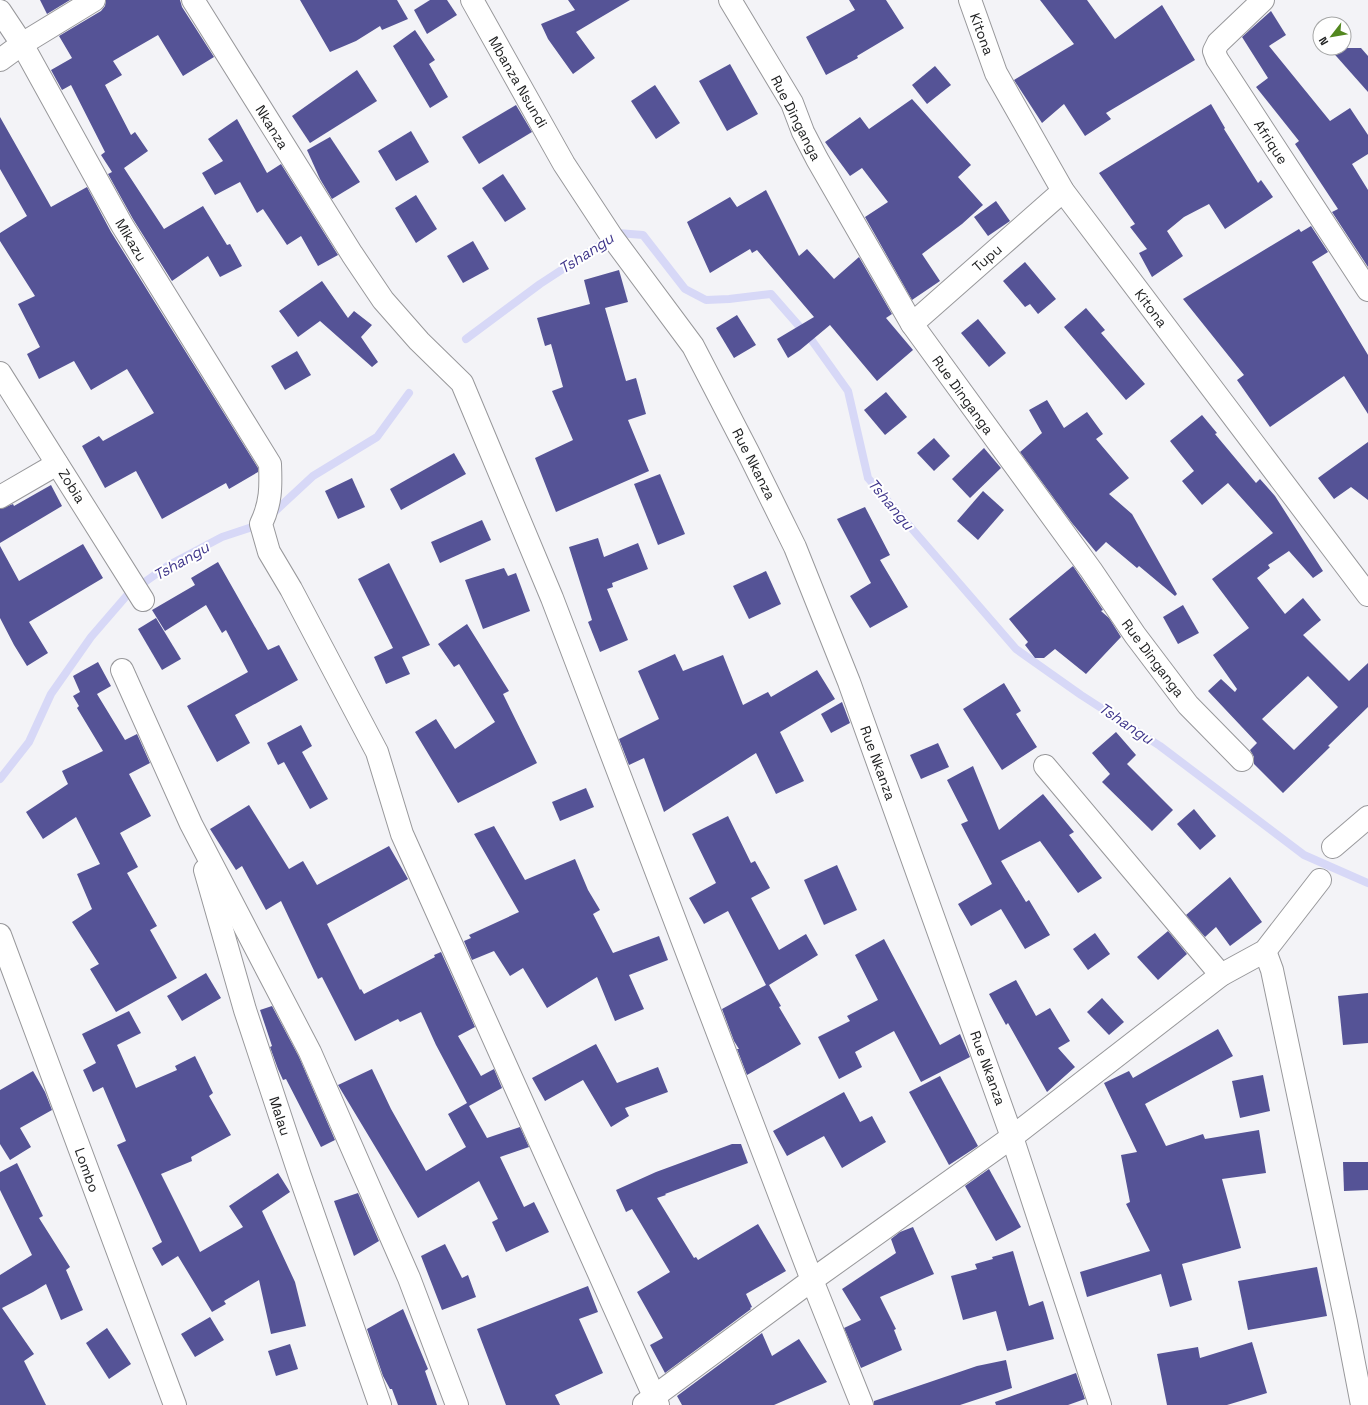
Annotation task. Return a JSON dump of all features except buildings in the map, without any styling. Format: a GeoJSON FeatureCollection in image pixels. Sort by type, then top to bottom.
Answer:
{"type":"FeatureCollection","features":[{"type":"Feature","properties":{"kind":"street"},"geometry":{"type":"LineString","coordinates":[[0,60],[22,44],[94,0]]}},
{"type":"Feature","properties":{"kind":"street","name":"Nkanza"},"geometry":{"type":"LineString","coordinates":[[193,0],[352,254],[383,300],[419,342],[462,384],[552,598],[812,1280],[862,1405]]}},
{"type":"Feature","properties":{"kind":"street","name":"Mbanza Nsundi"},"geometry":{"type":"LineString","coordinates":[[472,0],[564,164]]}},
{"type":"Feature","properties":{"kind":"street","name":"Rue Dinganga"},"geometry":{"type":"LineString","coordinates":[[730,0],[792,104],[802,132],[912,324],[1091,570],[1134,635],[1188,705],[1242,760]]}},
{"type":"Feature","properties":{"kind":"street","name":"Kitona"},"geometry":{"type":"LineString","coordinates":[[970,0],[996,73],[1063,191],[1368,595]]}},
{"type":"Feature","properties":{"kind":"street","name":"Afrique"},"geometry":{"type":"LineString","coordinates":[[1260,1],[1218,43],[1214,51],[1217,59],[1368,290]]}},
{"type":"Feature","properties":{"kind":"street","name":"Mikazu"},"geometry":{"type":"LineString","coordinates":[[0,11],[22,44],[122,225],[270,464],[270,483],[267,510],[261,524],[269,552],[291,589],[377,752],[402,834],[652,1402]]}},
{"type":"Feature","properties":{"kind":"street","name":"Rue Nkanza"},"geometry":{"type":"LineString","coordinates":[[564,164],[612,237],[693,346],[795,546],[849,682],[1012,1137],[1100,1405]]}},
{"type":"Feature","properties":{"kind":"street","name":"Tupu"},"geometry":{"type":"LineString","coordinates":[[912,324],[1063,191]]}},
{"type":"Feature","properties":{"kind":"street","name":"Zobia"},"geometry":{"type":"LineString","coordinates":[[0,373],[144,600]]}},
{"type":"Feature","properties":{"kind":"street"},"geometry":{"type":"LineString","coordinates":[[0,498],[58,464]]}},
{"type":"Feature","properties":{"kind":"street"},"geometry":{"type":"LineString","coordinates":[[122,670],[191,824],[310,1052],[409,1278],[457,1405]]}},
{"type":"Feature","properties":{"kind":"street"},"geometry":{"type":"LineString","coordinates":[[1045,766],[1221,975]]}},
{"type":"Feature","properties":{"kind":"street"},"geometry":{"type":"LineString","coordinates":[[1332,847],[1368,817]]}},
{"type":"Feature","properties":{"kind":"street","name":"Malau"},"geometry":{"type":"LineString","coordinates":[[191,824],[245,1010],[380,1405]]}},
{"type":"Feature","properties":{"kind":"street"},"geometry":{"type":"LineString","coordinates":[[652,1402],[812,1280],[1012,1137],[1221,975],[1265,952],[1320,880]]}},
{"type":"Feature","properties":{"kind":"street","name":"Lombo"},"geometry":{"type":"LineString","coordinates":[[0,935],[175,1405]]}},
{"type":"Feature","properties":{"kind":"street"},"geometry":{"type":"LineString","coordinates":[[1265,952],[1272,970],[1362,1405]]}},
{"type":"Feature","properties":{"kind":"waterway","name":"Tshangu"},"geometry":{"type":"LineString","coordinates":[[466,339],[540,284],[618,233],[643,235],[685,289],[706,300],[771,294],[813,342],[848,391],[868,478],[1016,649],[1081,695],[1160,746],[1304,855],[1368,883]]}},
{"type":"Feature","properties":{"kind":"waterway","name":"Tshangu"},"geometry":{"type":"LineString","coordinates":[[271,515],[313,476],[377,437],[409,393]]}},
{"type":"Feature","properties":{"kind":"waterway","name":"Tshangu"},"geometry":{"type":"LineString","coordinates":[[0,779],[29,742],[51,694],[91,637],[129,593],[169,565],[222,537],[261,524]]}}]}
